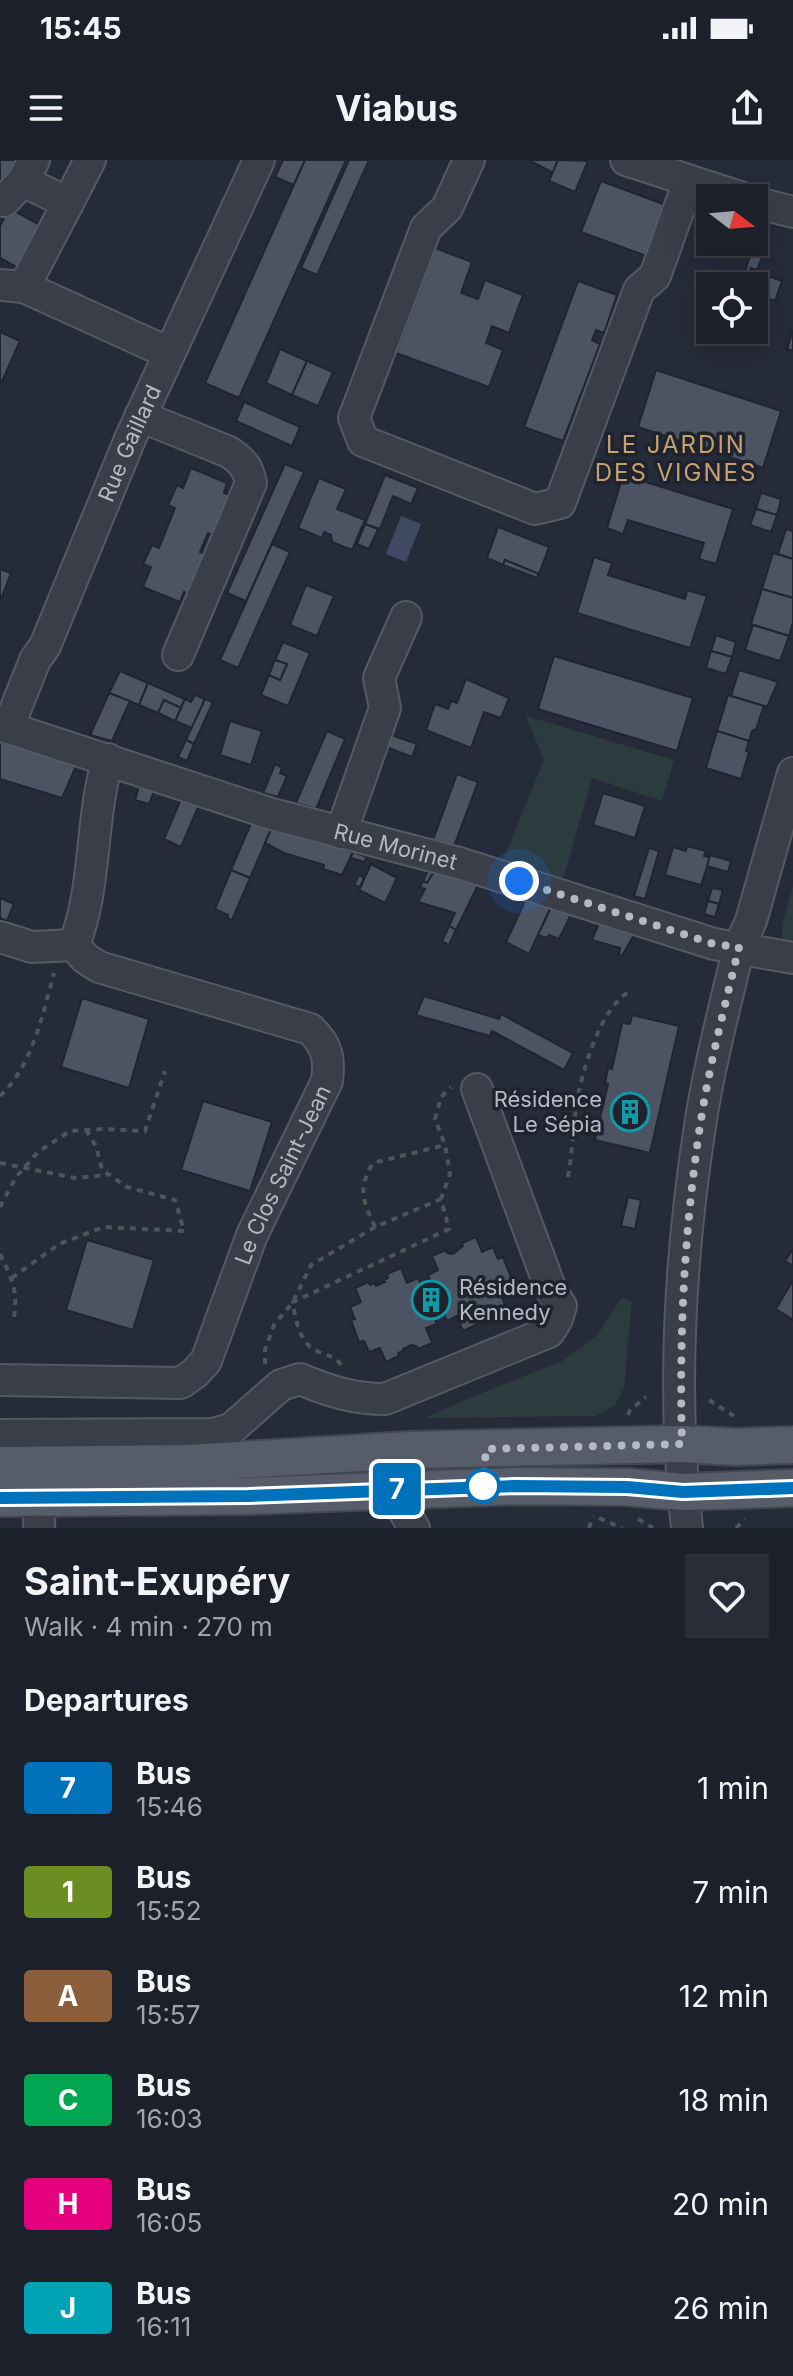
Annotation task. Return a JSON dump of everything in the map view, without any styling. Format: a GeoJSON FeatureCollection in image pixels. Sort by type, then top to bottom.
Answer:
{"type":"FeatureCollection","features":[{"type":"Feature","properties":{"kind":"main road"},"geometry":{"type":"LineString","coordinates":[[0,1465],[189,1463],[410,1450],[682,1444],[735,1447],[793,1445]]}},
{"type":"Feature","properties":{"kind":"main road"},"geometry":{"type":"LineString","coordinates":[[0,1498],[40,1513],[248,1496],[384,1489],[611,1486],[683,1492],[793,1488]]}},
{"type":"Feature","properties":{"kind":"street"},"geometry":{"type":"LineString","coordinates":[[90,160],[68,203],[12,286],[169,353]]}},
{"type":"Feature","properties":{"kind":"street","name":"Rue Gaillard"},"geometry":{"type":"LineString","coordinates":[[4,726],[35,660],[45,646],[140,416],[259,160]]}},
{"type":"Feature","properties":{"kind":"street"},"geometry":{"type":"LineString","coordinates":[[469,160],[447,208],[426,228],[354,418],[363,441],[535,509],[560,503],[639,290],[655,276],[689,181]]}},
{"type":"Feature","properties":{"kind":"street"},"geometry":{"type":"LineString","coordinates":[[626,160],[699,184]]}},
{"type":"Feature","properties":{"kind":"street"},"geometry":{"type":"LineString","coordinates":[[19,180],[68,203]]}},
{"type":"Feature","properties":{"kind":"street"},"geometry":{"type":"LineString","coordinates":[[768,206],[793,212]]}},
{"type":"Feature","properties":{"kind":"street"},"geometry":{"type":"LineString","coordinates":[[140,416],[229,452],[241,461],[251,483],[178,655]]}},
{"type":"Feature","properties":{"kind":"street"},"geometry":{"type":"LineString","coordinates":[[341,833],[385,708],[379,678],[406,617]]}},
{"type":"Feature","properties":{"kind":"street","name":"Rue Morinet"},"geometry":{"type":"LineString","coordinates":[[4,726],[215,796],[459,863],[714,944],[793,958]]}},
{"type":"Feature","properties":{"kind":"street"},"geometry":{"type":"LineString","coordinates":[[63,946],[83,917],[96,803],[108,759]]}},
{"type":"Feature","properties":{"kind":"street"},"geometry":{"type":"LineString","coordinates":[[687,1528],[683,1492],[681,1311],[690,1197],[700,1123],[739,947],[751,921],[793,773]]}},
{"type":"Feature","properties":{"kind":"street","name":"Le Clos Saint-Jean"},"geometry":{"type":"LineString","coordinates":[[0,937],[32,947],[63,946],[99,967],[310,1029],[324,1041],[330,1062],[327,1081],[252,1235],[206,1361],[195,1373],[181,1383],[0,1380]]}},
{"type":"Feature","properties":{"kind":"street"},"geometry":{"type":"LineString","coordinates":[[0,1435],[213,1434],[231,1429],[251,1413],[266,1395],[281,1385],[300,1379],[332,1393],[358,1399],[385,1399],[549,1332],[561,1306],[551,1290],[477,1089]]}},
{"type":"Feature","properties":{"kind":"street"},"geometry":{"type":"LineString","coordinates":[[384,1489],[404,1511],[414,1528]]}},
{"type":"Feature","properties":{"kind":"path"},"geometry":{"type":"LineString","coordinates":[[0,1096],[28,1058],[63,946]]}},
{"type":"Feature","properties":{"kind":"path"},"geometry":{"type":"LineString","coordinates":[[568,1177],[576,1106],[586,1065],[602,1025],[621,995],[631,991]]}},
{"type":"Feature","properties":{"kind":"path"},"geometry":{"type":"LineString","coordinates":[[0,1207],[38,1152],[70,1131],[145,1131],[165,1071]]}},
{"type":"Feature","properties":{"kind":"path"},"geometry":{"type":"LineString","coordinates":[[293,1302],[449,1229],[441,1199],[450,1174],[445,1145],[435,1119],[441,1097],[453,1085],[477,1089]]}},
{"type":"Feature","properties":{"kind":"path"},"geometry":{"type":"LineString","coordinates":[[12,1278],[59,1244],[104,1227],[184,1231],[175,1200],[127,1187],[102,1170],[96,1146],[86,1130]]}},
{"type":"Feature","properties":{"kind":"path"},"geometry":{"type":"LineString","coordinates":[[375,1227],[363,1202],[363,1180],[373,1163],[445,1145]]}},
{"type":"Feature","properties":{"kind":"path"},"geometry":{"type":"LineString","coordinates":[[0,1163],[75,1178],[109,1175]]}},
{"type":"Feature","properties":{"kind":"path"},"geometry":{"type":"LineString","coordinates":[[266,1395],[265,1350],[274,1325],[293,1302],[311,1265],[375,1227],[441,1199]]}},
{"type":"Feature","properties":{"kind":"path"},"geometry":{"type":"LineString","coordinates":[[0,1254],[18,1299],[13,1322]]}},
{"type":"Feature","properties":{"kind":"path"},"geometry":{"type":"LineString","coordinates":[[293,1302],[296,1325],[314,1351],[336,1358],[345,1370]]}},
{"type":"Feature","properties":{"kind":"path"},"geometry":{"type":"LineString","coordinates":[[589,1528],[593,1516]]}},
{"type":"Feature","properties":{"kind":"shaded area"},"geometry":{"type":"Polygon","coordinates":[[[526,716],[674,760],[662,801],[592,778],[563,879],[501,865],[544,760],[526,716]]]}},
{"type":"Feature","properties":{"kind":"shaded area"},"geometry":{"type":"Polygon","coordinates":[[[793,886],[793,947],[781,941],[783,920],[793,886]]]}},
{"type":"Feature","properties":{"kind":"shaded area"},"geometry":{"type":"Polygon","coordinates":[[[622,1297],[632,1301],[624,1388],[615,1405],[596,1416],[425,1418],[562,1361],[598,1334],[622,1297]]]}},
{"type":"Feature","properties":{"kind":"water"},"geometry":{"type":"Polygon","coordinates":[[[401,516],[421,524],[406,562],[386,554],[401,516]]]}},
{"type":"Feature","properties":{"kind":"building"},"geometry":{"type":"Polygon","coordinates":[[[0,160],[19,163],[0,192],[0,160]]]}},
{"type":"Feature","properties":{"kind":"building"},"geometry":{"type":"Polygon","coordinates":[[[283,160],[305,160],[294,185],[275,177],[283,160]]]}},
{"type":"Feature","properties":{"kind":"building"},"geometry":{"type":"Polygon","coordinates":[[[305,160],[346,160],[239,398],[205,383],[305,160]]]}},
{"type":"Feature","properties":{"kind":"building"},"geometry":{"type":"Polygon","coordinates":[[[349,160],[369,160],[317,275],[301,268],[349,160]]]}},
{"type":"Feature","properties":{"kind":"building"},"geometry":{"type":"Polygon","coordinates":[[[529,160],[558,160],[553,173],[529,160]]]}},
{"type":"Feature","properties":{"kind":"building"},"geometry":{"type":"Polygon","coordinates":[[[558,160],[588,161],[575,192],[549,181],[558,160]]]}},
{"type":"Feature","properties":{"kind":"building"},"geometry":{"type":"Polygon","coordinates":[[[601,181],[671,207],[652,258],[581,232],[601,181]]]}},
{"type":"Feature","properties":{"kind":"building"},"geometry":{"type":"Polygon","coordinates":[[[9,208],[42,226],[20,269],[0,258],[0,226],[9,208]]]}},
{"type":"Feature","properties":{"kind":"building"},"geometry":{"type":"Polygon","coordinates":[[[435,248],[472,262],[461,293],[478,299],[485,280],[523,295],[509,333],[492,326],[486,343],[503,350],[489,387],[396,353],[435,248]]]}},
{"type":"Feature","properties":{"kind":"building"},"geometry":{"type":"Polygon","coordinates":[[[750,256],[762,257],[757,270],[751,268],[750,272],[745,272],[750,256]]]}},
{"type":"Feature","properties":{"kind":"building"},"geometry":{"type":"Polygon","coordinates":[[[768,276],[782,281],[775,301],[768,298],[768,276]]]}},
{"type":"Feature","properties":{"kind":"building"},"geometry":{"type":"Polygon","coordinates":[[[578,281],[617,295],[604,333],[596,330],[592,340],[600,344],[563,441],[524,427],[578,281]]]}},
{"type":"Feature","properties":{"kind":"building"},"geometry":{"type":"Polygon","coordinates":[[[793,330],[793,351],[787,349],[793,330]]]}},
{"type":"Feature","properties":{"kind":"building"},"geometry":{"type":"Polygon","coordinates":[[[0,332],[20,341],[0,386],[0,332]]]}},
{"type":"Feature","properties":{"kind":"building"},"geometry":{"type":"Polygon","coordinates":[[[280,349],[307,361],[292,395],[266,383],[280,349]]]}},
{"type":"Feature","properties":{"kind":"building"},"geometry":{"type":"Polygon","coordinates":[[[307,361],[333,372],[318,406],[292,395],[307,361]]]}},
{"type":"Feature","properties":{"kind":"building"},"geometry":{"type":"Polygon","coordinates":[[[656,370],[781,411],[763,468],[638,427],[656,370]]]}},
{"type":"Feature","properties":{"kind":"building"},"geometry":{"type":"Polygon","coordinates":[[[244,402],[300,427],[292,446],[236,421],[244,402]]]}},
{"type":"Feature","properties":{"kind":"building"},"geometry":{"type":"Polygon","coordinates":[[[285,464],[304,472],[246,601],[227,593],[285,464]]]}},
{"type":"Feature","properties":{"kind":"building"},"geometry":{"type":"Polygon","coordinates":[[[191,468],[227,483],[224,493],[232,496],[217,524],[216,537],[208,533],[200,552],[209,556],[192,596],[184,592],[180,602],[143,587],[151,567],[143,564],[152,545],[159,548],[175,508],[168,505],[177,485],[183,488],[191,468]]]}},
{"type":"Feature","properties":{"kind":"building"},"geometry":{"type":"Polygon","coordinates":[[[385,475],[418,488],[411,504],[393,496],[380,529],[365,524],[385,475]]]}},
{"type":"Feature","properties":{"kind":"building"},"geometry":{"type":"Polygon","coordinates":[[[623,475],[733,509],[716,564],[699,559],[704,543],[628,520],[623,534],[607,528],[623,475]]]}},
{"type":"Feature","properties":{"kind":"building"},"geometry":{"type":"Polygon","coordinates":[[[319,478],[346,489],[337,509],[365,520],[352,550],[332,542],[331,535],[324,532],[322,538],[298,528],[319,478]]]}},
{"type":"Feature","properties":{"kind":"building"},"geometry":{"type":"Polygon","coordinates":[[[761,493],[781,499],[777,515],[756,509],[761,493]]]}},
{"type":"Feature","properties":{"kind":"building"},"geometry":{"type":"Polygon","coordinates":[[[756,509],[777,515],[771,532],[750,525],[756,509]]]}},
{"type":"Feature","properties":{"kind":"building"},"geometry":{"type":"Polygon","coordinates":[[[365,524],[378,529],[369,549],[357,544],[365,524]]]}},
{"type":"Feature","properties":{"kind":"building"},"geometry":{"type":"Polygon","coordinates":[[[498,527],[549,547],[539,574],[505,560],[503,565],[487,558],[498,527]]]}},
{"type":"Feature","properties":{"kind":"building"},"geometry":{"type":"Polygon","coordinates":[[[786,529],[793,531],[793,559],[778,554],[786,529]]]}},
{"type":"Feature","properties":{"kind":"building"},"geometry":{"type":"Polygon","coordinates":[[[272,544],[290,552],[238,668],[220,660],[272,544]]]}},
{"type":"Feature","properties":{"kind":"building"},"geometry":{"type":"Polygon","coordinates":[[[773,553],[793,559],[793,598],[762,589],[773,553]]]}},
{"type":"Feature","properties":{"kind":"building"},"geometry":{"type":"Polygon","coordinates":[[[594,557],[612,563],[608,575],[685,599],[687,590],[707,596],[690,648],[577,613],[594,557]]]}},
{"type":"Feature","properties":{"kind":"building"},"geometry":{"type":"Polygon","coordinates":[[[505,560],[539,574],[537,578],[503,565],[505,560]]]}},
{"type":"Feature","properties":{"kind":"building"},"geometry":{"type":"Polygon","coordinates":[[[0,569],[11,573],[0,602],[0,569]]]}},
{"type":"Feature","properties":{"kind":"building"},"geometry":{"type":"Polygon","coordinates":[[[306,585],[334,596],[317,636],[290,625],[306,585]]]}},
{"type":"Feature","properties":{"kind":"building"},"geometry":{"type":"Polygon","coordinates":[[[762,589],[793,598],[793,622],[789,636],[751,624],[762,589]]]}},
{"type":"Feature","properties":{"kind":"building"},"geometry":{"type":"Polygon","coordinates":[[[753,625],[789,636],[780,661],[745,650],[753,625]]]}},
{"type":"Feature","properties":{"kind":"building"},"geometry":{"type":"Polygon","coordinates":[[[716,635],[736,642],[732,657],[711,651],[716,635]]]}},
{"type":"Feature","properties":{"kind":"building"},"geometry":{"type":"Polygon","coordinates":[[[283,642],[310,653],[288,706],[261,695],[269,675],[280,680],[287,664],[275,660],[283,642]]]}},
{"type":"Feature","properties":{"kind":"building"},"geometry":{"type":"Polygon","coordinates":[[[711,651],[732,657],[726,674],[706,668],[711,651]]]}},
{"type":"Feature","properties":{"kind":"building"},"geometry":{"type":"Polygon","coordinates":[[[554,656],[693,698],[677,751],[538,709],[554,656]]]}},
{"type":"Feature","properties":{"kind":"building"},"geometry":{"type":"Polygon","coordinates":[[[275,660],[287,664],[280,680],[269,675],[275,660]]]}},
{"type":"Feature","properties":{"kind":"building"},"geometry":{"type":"Polygon","coordinates":[[[739,670],[778,682],[767,707],[731,696],[739,670]]]}},
{"type":"Feature","properties":{"kind":"building"},"geometry":{"type":"Polygon","coordinates":[[[120,671],[148,683],[139,705],[109,693],[120,671]]]}},
{"type":"Feature","properties":{"kind":"building"},"geometry":{"type":"Polygon","coordinates":[[[466,679],[509,698],[501,718],[484,712],[471,748],[426,730],[435,704],[448,709],[451,701],[457,703],[466,679]]]}},
{"type":"Feature","properties":{"kind":"building"},"geometry":{"type":"Polygon","coordinates":[[[148,683],[185,699],[181,708],[164,700],[158,713],[139,705],[148,683]]]}},
{"type":"Feature","properties":{"kind":"building"},"geometry":{"type":"Polygon","coordinates":[[[109,693],[130,701],[112,741],[90,735],[109,693]]]}},
{"type":"Feature","properties":{"kind":"building"},"geometry":{"type":"Polygon","coordinates":[[[195,695],[205,699],[192,728],[175,721],[185,699],[191,702],[195,695]]]}},
{"type":"Feature","properties":{"kind":"building"},"geometry":{"type":"Polygon","coordinates":[[[728,695],[764,706],[749,741],[717,731],[728,695]]]}},
{"type":"Feature","properties":{"kind":"building"},"geometry":{"type":"Polygon","coordinates":[[[205,699],[213,702],[194,744],[186,740],[205,699]]]}},
{"type":"Feature","properties":{"kind":"building"},"geometry":{"type":"Polygon","coordinates":[[[164,700],[181,708],[175,721],[158,713],[164,700]]]}},
{"type":"Feature","properties":{"kind":"building"},"geometry":{"type":"Polygon","coordinates":[[[230,721],[262,731],[251,765],[220,755],[230,721]]]}},
{"type":"Feature","properties":{"kind":"building"},"geometry":{"type":"Polygon","coordinates":[[[327,731],[345,739],[316,809],[296,803],[327,731]]]}},
{"type":"Feature","properties":{"kind":"building"},"geometry":{"type":"Polygon","coordinates":[[[717,731],[749,741],[741,779],[706,768],[717,731]]]}},
{"type":"Feature","properties":{"kind":"building"},"geometry":{"type":"Polygon","coordinates":[[[386,733],[417,744],[412,757],[384,746],[386,733]]]}},
{"type":"Feature","properties":{"kind":"building"},"geometry":{"type":"Polygon","coordinates":[[[0,740],[77,764],[62,798],[0,779],[0,740]]]}},
{"type":"Feature","properties":{"kind":"building"},"geometry":{"type":"Polygon","coordinates":[[[186,740],[194,744],[187,761],[178,757],[186,740]]]}},
{"type":"Feature","properties":{"kind":"building"},"geometry":{"type":"Polygon","coordinates":[[[275,764],[282,768],[280,773],[287,776],[278,797],[263,793],[275,764]]]}},
{"type":"Feature","properties":{"kind":"building"},"geometry":{"type":"Polygon","coordinates":[[[457,774],[478,782],[454,846],[433,840],[457,774]]]}},
{"type":"Feature","properties":{"kind":"building"},"geometry":{"type":"Polygon","coordinates":[[[139,786],[154,791],[149,804],[135,800],[139,786]]]}},
{"type":"Feature","properties":{"kind":"building"},"geometry":{"type":"Polygon","coordinates":[[[603,793],[645,806],[635,838],[593,825],[603,793]]]}},
{"type":"Feature","properties":{"kind":"building"},"geometry":{"type":"Polygon","coordinates":[[[181,799],[199,805],[181,847],[164,839],[181,799]]]}},
{"type":"Feature","properties":{"kind":"building"},"geometry":{"type":"Polygon","coordinates":[[[252,821],[272,827],[250,878],[231,870],[252,821]]]}},
{"type":"Feature","properties":{"kind":"building"},"geometry":{"type":"Polygon","coordinates":[[[272,827],[353,852],[342,875],[265,843],[272,827]]]}},
{"type":"Feature","properties":{"kind":"building"},"geometry":{"type":"Polygon","coordinates":[[[687,846],[706,851],[704,856],[710,858],[701,885],[665,875],[673,847],[686,851],[687,846]]]}},
{"type":"Feature","properties":{"kind":"building"},"geometry":{"type":"Polygon","coordinates":[[[649,848],[659,851],[645,899],[634,896],[649,848]]]}},
{"type":"Feature","properties":{"kind":"building"},"geometry":{"type":"Polygon","coordinates":[[[353,852],[367,857],[364,862],[351,858],[353,852]]]}},
{"type":"Feature","properties":{"kind":"building"},"geometry":{"type":"Polygon","coordinates":[[[710,855],[731,861],[728,872],[707,866],[710,855]]]}},
{"type":"Feature","properties":{"kind":"building"},"geometry":{"type":"Polygon","coordinates":[[[371,864],[397,878],[385,903],[359,890],[371,864]]]}},
{"type":"Feature","properties":{"kind":"building"},"geometry":{"type":"Polygon","coordinates":[[[429,868],[435,870],[427,883],[423,881],[429,868]]]}},
{"type":"Feature","properties":{"kind":"building"},"geometry":{"type":"Polygon","coordinates":[[[231,870],[250,878],[232,920],[215,909],[231,870]]]}},
{"type":"Feature","properties":{"kind":"building"},"geometry":{"type":"Polygon","coordinates":[[[435,870],[479,883],[456,930],[449,926],[455,913],[418,902],[425,889],[420,887],[423,881],[427,883],[435,870]]]}},
{"type":"Feature","properties":{"kind":"building"},"geometry":{"type":"Polygon","coordinates":[[[359,875],[364,878],[360,887],[354,885],[359,875]]]}},
{"type":"Feature","properties":{"kind":"building"},"geometry":{"type":"Polygon","coordinates":[[[712,888],[723,890],[719,904],[708,901],[712,888]]]}},
{"type":"Feature","properties":{"kind":"building"},"geometry":{"type":"Polygon","coordinates":[[[527,897],[552,905],[529,954],[506,942],[527,897]]]}},
{"type":"Feature","properties":{"kind":"building"},"geometry":{"type":"Polygon","coordinates":[[[0,898],[14,904],[7,921],[0,918],[0,898]]]}},
{"type":"Feature","properties":{"kind":"building"},"geometry":{"type":"Polygon","coordinates":[[[708,901],[719,904],[715,917],[704,914],[708,901]]]}},
{"type":"Feature","properties":{"kind":"building"},"geometry":{"type":"Polygon","coordinates":[[[552,905],[574,908],[559,939],[538,935],[552,905]]]}},
{"type":"Feature","properties":{"kind":"building"},"geometry":{"type":"Polygon","coordinates":[[[602,916],[639,926],[622,956],[619,954],[620,948],[592,940],[602,916]]]}},
{"type":"Feature","properties":{"kind":"building"},"geometry":{"type":"Polygon","coordinates":[[[449,926],[456,930],[449,945],[442,941],[449,926]]]}},
{"type":"Feature","properties":{"kind":"building"},"geometry":{"type":"Polygon","coordinates":[[[424,996],[499,1019],[501,1014],[573,1053],[564,1070],[492,1031],[490,1036],[416,1015],[424,996]]]}},
{"type":"Feature","properties":{"kind":"building"},"geometry":{"type":"Polygon","coordinates":[[[82,998],[149,1019],[129,1088],[61,1067],[82,998]]]}},
{"type":"Feature","properties":{"kind":"building","name":"Résidence Le Sépia"},"geometry":{"type":"Polygon","coordinates":[[[632,1015],[679,1026],[650,1153],[595,1140],[608,1084],[605,1083],[608,1068],[612,1069],[622,1023],[630,1024],[632,1015]]]}},
{"type":"Feature","properties":{"kind":"building"},"geometry":{"type":"Polygon","coordinates":[[[203,1101],[272,1122],[250,1191],[181,1170],[203,1101]]]}},
{"type":"Feature","properties":{"kind":"building"},"geometry":{"type":"Polygon","coordinates":[[[628,1197],[641,1200],[635,1229],[621,1226],[628,1197]]]}},
{"type":"Feature","properties":{"kind":"building","name":"Résidence Kennedy"},"geometry":{"type":"Polygon","coordinates":[[[476,1237],[482,1252],[493,1247],[498,1259],[503,1257],[512,1280],[507,1282],[512,1293],[502,1297],[508,1312],[493,1318],[486,1315],[479,1318],[476,1325],[463,1331],[457,1316],[447,1321],[441,1308],[432,1312],[437,1324],[426,1328],[432,1343],[418,1349],[411,1345],[386,1362],[380,1348],[369,1352],[364,1341],[359,1342],[350,1307],[361,1302],[355,1288],[368,1282],[376,1286],[385,1282],[387,1274],[401,1268],[407,1283],[418,1278],[423,1290],[433,1287],[428,1275],[438,1270],[432,1256],[446,1250],[453,1254],[463,1246],[462,1243],[476,1237]]]}},
{"type":"Feature","properties":{"kind":"building"},"geometry":{"type":"Polygon","coordinates":[[[87,1240],[154,1260],[133,1330],[66,1310],[87,1240]]]}},
{"type":"Feature","properties":{"kind":"building"},"geometry":{"type":"Polygon","coordinates":[[[793,1249],[793,1266],[785,1261],[793,1249]]]}},
{"type":"Feature","properties":{"kind":"building"},"geometry":{"type":"Polygon","coordinates":[[[793,1283],[793,1320],[776,1309],[793,1283]]]}},
{"type":"Feature","properties":{"kind":"bus line","name":"7"},"geometry":{"type":"LineString","coordinates":[[0,1498],[248,1496],[515,1486],[627,1487],[683,1492],[793,1488]]}},
{"type":"Feature","properties":{"kind":"place","name":"Résidence Le Sépia"},"geometry":{"type":"Point","coordinates":[630,1112]}},
{"type":"Feature","properties":{"kind":"place","name":"Résidence Kennedy"},"geometry":{"type":"Point","coordinates":[431,1300]}},
{"type":"Feature","properties":{"kind":"district","name":"LE JARDIN DES VIGNES"},"geometry":{"type":"Point","coordinates":[676,459]}},
{"type":"Feature","properties":{"kind":"route"},"geometry":{"type":"LineString","coordinates":[[483,1486],[486,1449],[682,1444],[681,1311],[690,1197],[700,1123],[739,947],[714,944],[519,881]]}}]}
